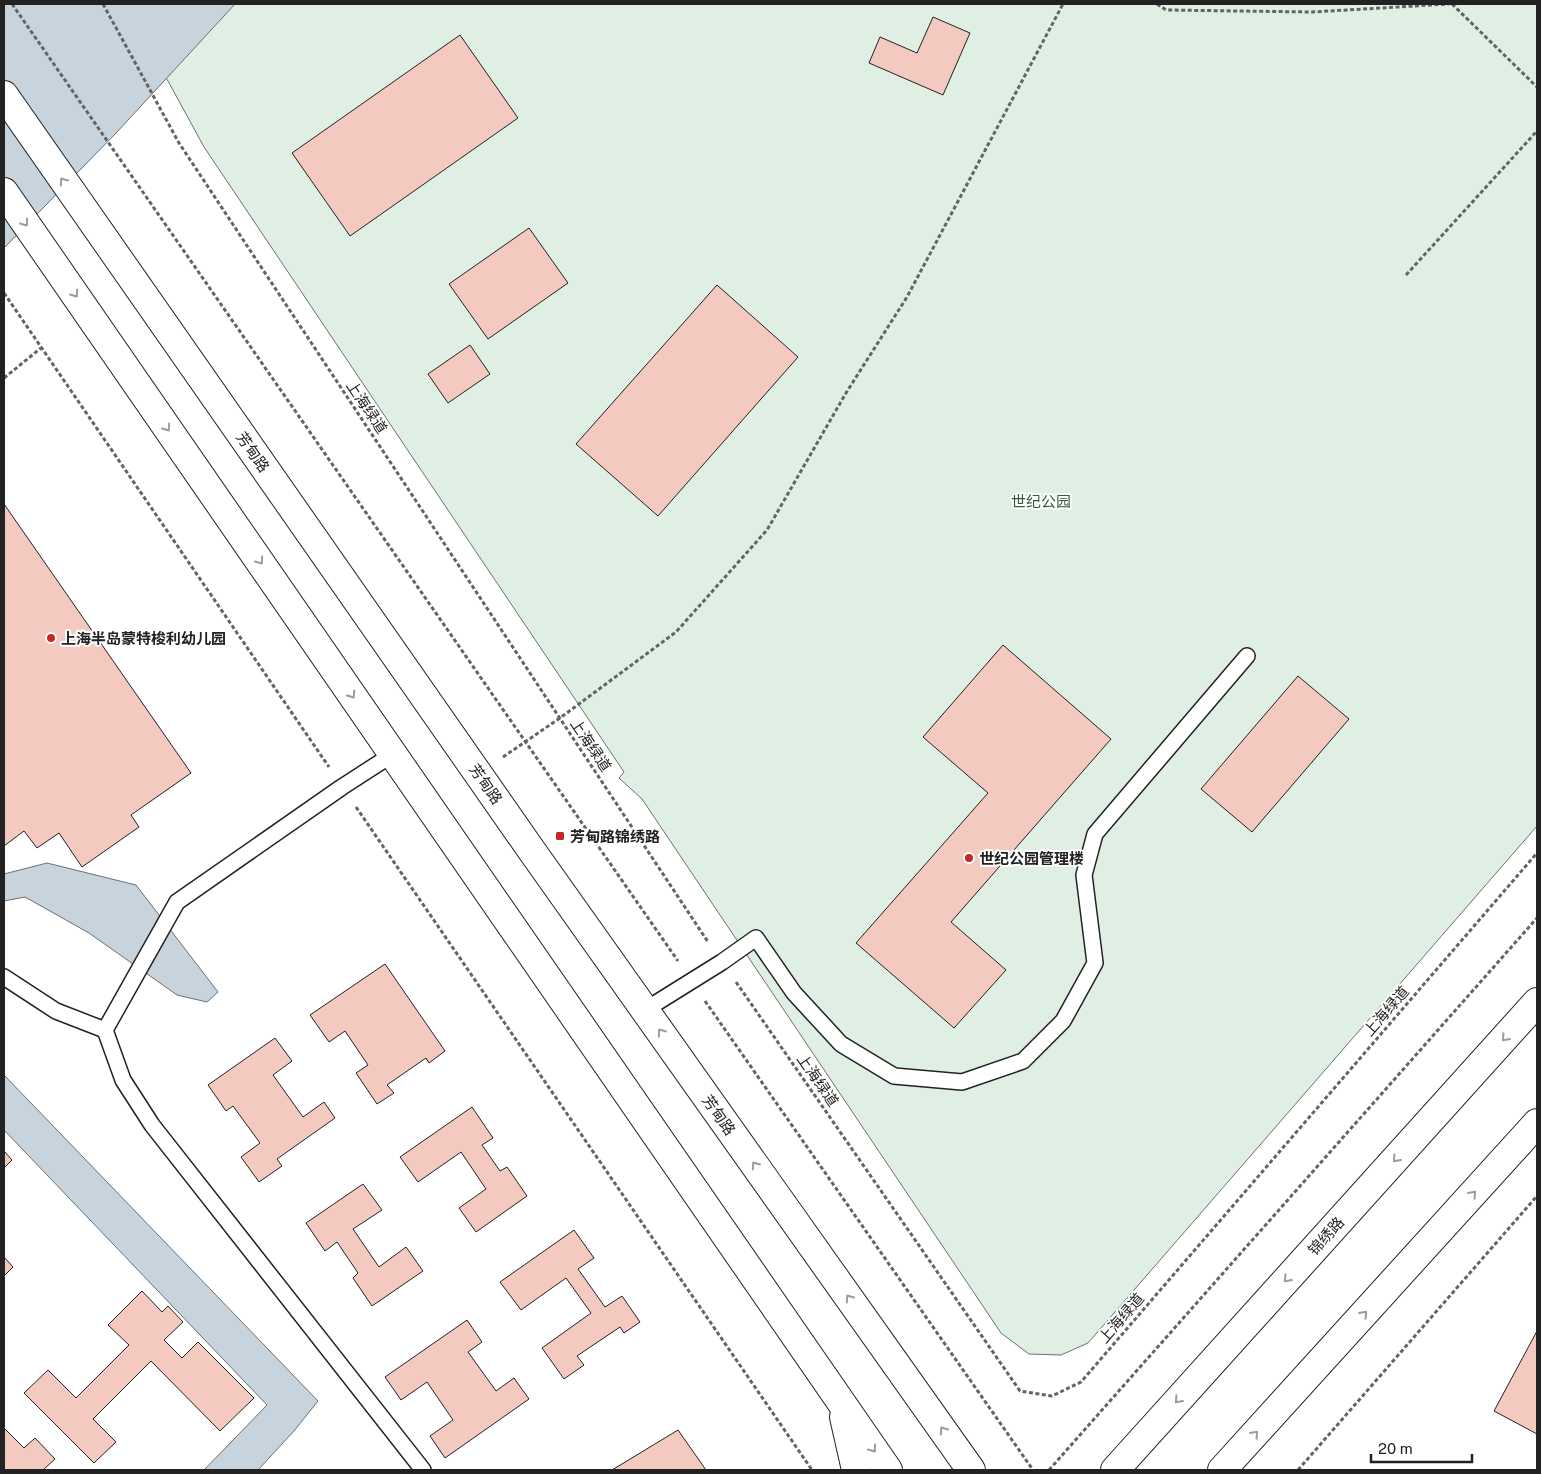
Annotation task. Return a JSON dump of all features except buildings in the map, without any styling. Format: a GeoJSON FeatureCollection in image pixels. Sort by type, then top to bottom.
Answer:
{"type":"FeatureCollection","features":[{"type":"Feature","properties":{"kind":"main road","name":"芳甸路"},"geometry":{"type":"LineString","coordinates":[[4,95],[478,774],[971,1470]]}},
{"type":"Feature","properties":{"kind":"main road"},"geometry":{"type":"LineString","coordinates":[[4,192],[888,1470]]}},
{"type":"Feature","properties":{"kind":"main road","name":"锦绣路"},"geometry":{"type":"LineString","coordinates":[[1114,1470],[1537,1002]]}},
{"type":"Feature","properties":{"kind":"main road"},"geometry":{"type":"LineString","coordinates":[[1222,1470],[1537,1123]]}},
{"type":"Feature","properties":{"kind":"main road"},"geometry":{"type":"LineString","coordinates":[[839,1399],[856,1470]]}},
{"type":"Feature","properties":{"kind":"lane"},"geometry":{"type":"LineString","coordinates":[[645,1010],[722,962],[756,938],[794,992],[841,1044],[894,1076],[962,1082],[1023,1061],[1063,1021],[1095,963],[1084,875],[1095,834],[1247,656]]}},
{"type":"Feature","properties":{"kind":"lane"},"geometry":{"type":"LineString","coordinates":[[105,1030],[177,902],[342,786],[393,754]]}},
{"type":"Feature","properties":{"kind":"lane"},"geometry":{"type":"LineString","coordinates":[[4,977],[56,1011],[105,1030],[123,1080],[152,1125],[423,1470]]}},
{"type":"Feature","properties":{"kind":"path"},"geometry":{"type":"LineString","coordinates":[[12,4],[1033,1470]]}},
{"type":"Feature","properties":{"kind":"path","name":"上海绿道"},"geometry":{"type":"LineString","coordinates":[[103,4],[179,143],[722,962],[1020,1391],[1052,1396],[1081,1382],[1537,853]]}},
{"type":"Feature","properties":{"kind":"path"},"geometry":{"type":"LineString","coordinates":[[478,774],[560,718],[676,632],[768,530],[846,393],[907,297],[1063,4]]}},
{"type":"Feature","properties":{"kind":"path"},"geometry":{"type":"LineString","coordinates":[[1157,4],[1166,10],[1312,12],[1451,4],[1537,87]]}},
{"type":"Feature","properties":{"kind":"path"},"geometry":{"type":"LineString","coordinates":[[1406,276],[1537,132]]}},
{"type":"Feature","properties":{"kind":"path"},"geometry":{"type":"LineString","coordinates":[[4,293],[812,1470]]}},
{"type":"Feature","properties":{"kind":"path"},"geometry":{"type":"LineString","coordinates":[[4,378],[41,348]]}},
{"type":"Feature","properties":{"kind":"path"},"geometry":{"type":"LineString","coordinates":[[1048,1470],[1537,918]]}},
{"type":"Feature","properties":{"kind":"path"},"geometry":{"type":"LineString","coordinates":[[1298,1470],[1537,1196]]}},
{"type":"Feature","properties":{"kind":"green space","name":"世纪公园"},"geometry":{"type":"Polygon","coordinates":[[[126,4],[1537,4],[1537,826],[1088,1343],[1061,1355],[1029,1354],[1001,1333],[642,799],[619,778],[624,772],[204,147],[126,4]]]}},
{"type":"Feature","properties":{"kind":"shaded area"},"geometry":{"type":"Polygon","coordinates":[[[4,4],[235,4],[118,131],[4,248],[4,4]]]}},
{"type":"Feature","properties":{"kind":"shaded area"},"geometry":{"type":"Polygon","coordinates":[[[47,863],[136,885],[218,992],[207,1002],[177,995],[89,933],[25,897],[4,901],[4,874],[47,863]]]}},
{"type":"Feature","properties":{"kind":"shaded area"},"geometry":{"type":"Polygon","coordinates":[[[4,1075],[318,1401],[294,1431],[258,1470],[204,1470],[267,1405],[4,1130],[4,1075]]]}},
{"type":"Feature","properties":{"kind":"place","name":"上海半岛蒙特梭利幼儿园"},"geometry":{"type":"Point","coordinates":[51,638]}},
{"type":"Feature","properties":{"kind":"place","name":"芳甸路锦绣路"},"geometry":{"type":"Point","coordinates":[560,836]}},
{"type":"Feature","properties":{"kind":"place","name":"世纪公园管理楼"},"geometry":{"type":"Point","coordinates":[969,858]}}]}
